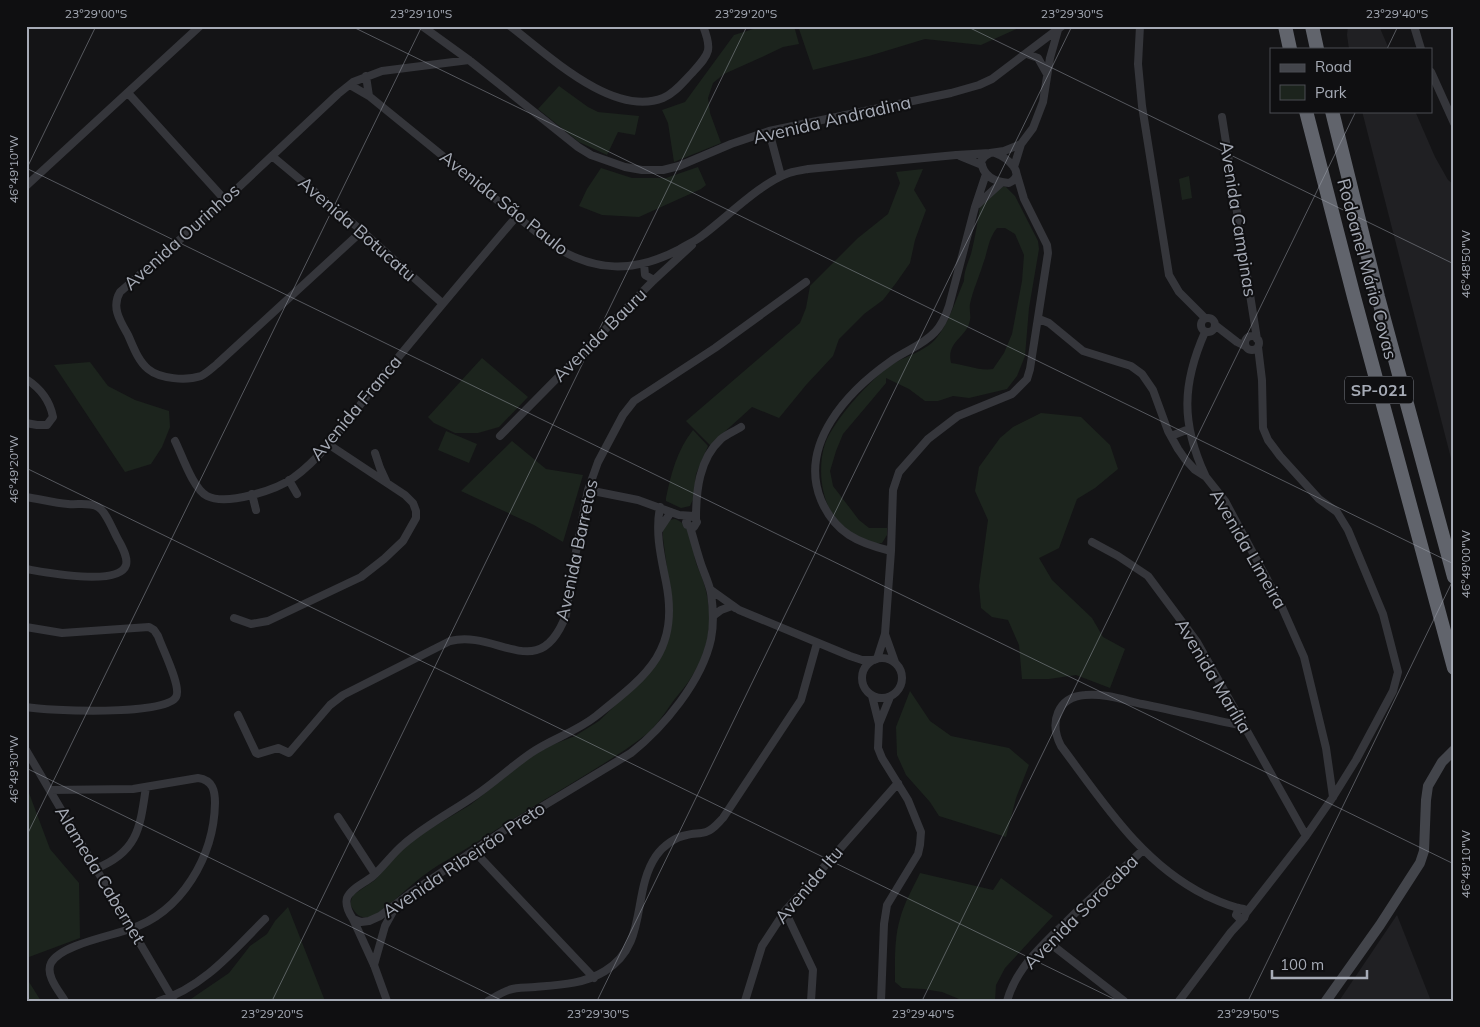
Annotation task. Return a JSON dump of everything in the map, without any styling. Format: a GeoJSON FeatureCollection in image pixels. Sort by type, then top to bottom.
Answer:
{"type":"FeatureCollection","features":[{"type":"Feature","properties":{"kind":"highway"},"geometry":{"type":"LineString","coordinates":[[1285,26],[1290,48]]}},
{"type":"Feature","properties":{"kind":"highway"},"geometry":{"type":"LineString","coordinates":[[1312,26],[1317,48]]}},
{"type":"Feature","properties":{"kind":"highway","name":"Rodoanel Mário Covas"},"geometry":{"type":"LineString","coordinates":[[1306,112],[1454,668]]}},
{"type":"Feature","properties":{"kind":"highway","name":"Rodoanel Mário Covas"},"geometry":{"type":"LineString","coordinates":[[1332,112],[1378,297],[1454,577]]}},
{"type":"Feature","properties":{"kind":"main road"},"geometry":{"type":"LineString","coordinates":[[1326,1001],[1420,864],[1424,851],[1428,786],[1442,762],[1454,750]]}},
{"type":"Feature","properties":{"kind":"main road"},"geometry":{"type":"LineString","coordinates":[[1336,1001],[1341,980]]}},
{"type":"Feature","properties":{"kind":"street"},"geometry":{"type":"LineString","coordinates":[[26,186],[200,26]]}},
{"type":"Feature","properties":{"kind":"street","name":"Avenida Andradina"},"geometry":{"type":"LineString","coordinates":[[422,26],[469,60],[578,147],[591,155],[625,167],[642,170],[663,170],[679,166],[731,144],[769,131],[951,94],[979,85],[1027,54],[1060,28]]}},
{"type":"Feature","properties":{"kind":"street"},"geometry":{"type":"LineString","coordinates":[[510,26],[571,73],[615,96],[642,103],[665,98],[675,92],[699,65],[709,51],[710,46],[703,26]]}},
{"type":"Feature","properties":{"kind":"street"},"geometry":{"type":"LineString","coordinates":[[1140,26],[1138,64],[1141,96],[1169,275],[1179,292],[1205,318],[1212,319],[1215,325],[1237,342],[1251,343]]}},
{"type":"Feature","properties":{"kind":"street"},"geometry":{"type":"LineString","coordinates":[[1414,26],[1421,48]]}},
{"type":"Feature","properties":{"kind":"street"},"geometry":{"type":"LineString","coordinates":[[975,207],[982,199],[1005,183],[1014,181],[1021,144],[1039,116],[1046,90],[1047,74],[1060,28]]}},
{"type":"Feature","properties":{"kind":"street"},"geometry":{"type":"LineString","coordinates":[[1027,54],[1038,58],[1047,74]]}},
{"type":"Feature","properties":{"kind":"street","name":"Avenida Ourinhos"},"geometry":{"type":"LineString","coordinates":[[362,231],[201,376],[176,378],[148,369],[141,362],[119,319],[116,298],[120,292],[225,200],[350,84],[382,71],[469,60]]}},
{"type":"Feature","properties":{"kind":"street"},"geometry":{"type":"LineString","coordinates":[[1432,74],[1454,123]]}},
{"type":"Feature","properties":{"kind":"street"},"geometry":{"type":"LineString","coordinates":[[366,76],[369,96]]}},
{"type":"Feature","properties":{"kind":"street","name":"Avenida São Paulo"},"geometry":{"type":"LineString","coordinates":[[350,84],[369,96],[559,249],[584,262],[598,266],[616,267],[648,263],[661,259],[701,237],[766,184],[790,172],[992,153],[1004,151],[1021,144]]}},
{"type":"Feature","properties":{"kind":"street"},"geometry":{"type":"LineString","coordinates":[[128,93],[225,200]]}},
{"type":"Feature","properties":{"kind":"street","name":"Avenida Campinas"},"geometry":{"type":"LineString","coordinates":[[1179,1001],[1231,932],[1241,913],[1255,900],[1306,836],[1333,797],[1356,760],[1393,691],[1398,672],[1383,614],[1348,530],[1337,512],[1319,499],[1280,456],[1262,428],[1261,368],[1251,343],[1254,321],[1222,117]]}},
{"type":"Feature","properties":{"kind":"street"},"geometry":{"type":"LineString","coordinates":[[769,131],[781,176]]}},
{"type":"Feature","properties":{"kind":"street"},"geometry":{"type":"LineString","coordinates":[[863,672],[869,663],[875,660],[885,634],[893,490],[899,472],[916,451],[958,416],[1012,394],[1027,379],[1039,319],[1048,253],[1047,245],[1024,199],[1015,169],[1006,158],[992,153],[985,156],[981,161],[986,174],[993,179],[1005,183],[1024,199]]}},
{"type":"Feature","properties":{"kind":"street","name":"Avenida São Paulo"},"geometry":{"type":"LineString","coordinates":[[956,155],[982,165]]}},
{"type":"Feature","properties":{"kind":"street","name":"Avenida Botucatu"},"geometry":{"type":"LineString","coordinates":[[272,156],[362,231],[442,303]]}},
{"type":"Feature","properties":{"kind":"street"},"geometry":{"type":"LineString","coordinates":[[891,552],[858,542],[844,532],[826,510],[819,494],[815,476],[819,447],[836,413],[868,379],[889,362],[936,332],[940,326],[950,306],[975,207],[986,174]]}},
{"type":"Feature","properties":{"kind":"street","name":"Avenida Franca"},"geometry":{"type":"LineString","coordinates":[[176,441],[197,486],[202,493],[213,498],[225,499],[252,494],[278,486],[289,480],[309,465],[328,444],[442,303],[517,216]]}},
{"type":"Feature","properties":{"kind":"street","name":"Avenida Bauru"},"geometry":{"type":"LineString","coordinates":[[500,436],[657,278],[701,237]]}},
{"type":"Feature","properties":{"kind":"street"},"geometry":{"type":"LineString","coordinates":[[648,263],[656,267],[657,278],[645,275],[648,263]]}},
{"type":"Feature","properties":{"kind":"street","name":"Avenida Barretos"},"geometry":{"type":"LineString","coordinates":[[238,715],[256,753],[278,748],[290,753],[330,705],[343,695],[450,641],[461,638],[471,639],[521,652],[536,650],[549,643],[560,629],[566,615],[588,490],[602,453],[623,415],[634,401],[715,348],[806,282]]}},
{"type":"Feature","properties":{"kind":"street"},"geometry":{"type":"LineString","coordinates":[[1205,318],[1201,323],[1205,332]]}},
{"type":"Feature","properties":{"kind":"street","name":"Avenida Limeira"},"geometry":{"type":"LineString","coordinates":[[1039,319],[1049,323],[1083,350],[1132,366],[1142,374],[1152,390],[1171,436],[1185,459],[1195,470],[1206,477],[1225,501],[1295,634],[1304,658],[1326,748],[1333,797]]}},
{"type":"Feature","properties":{"kind":"street"},"geometry":{"type":"LineString","coordinates":[[1205,332],[1212,331],[1215,325]]}},
{"type":"Feature","properties":{"kind":"street"},"geometry":{"type":"LineString","coordinates":[[1205,332],[1190,374],[1187,416],[1192,443],[1206,477]]}},
{"type":"Feature","properties":{"kind":"street"},"geometry":{"type":"LineString","coordinates":[[26,379],[45,397],[52,410],[53,417],[47,425],[37,426],[26,422]]}},
{"type":"Feature","properties":{"kind":"street","name":"Avenida Ribeirão Preto"},"geometry":{"type":"LineString","coordinates":[[660,507],[658,532],[668,594],[668,618],[667,634],[661,652],[653,664],[626,690],[580,728],[533,752],[477,794],[408,840],[375,874],[349,894],[347,907],[353,919],[361,922],[380,916],[515,823],[631,752],[660,726],[679,703],[699,672],[711,638],[713,616],[711,590],[695,545],[691,521],[696,504],[699,479],[705,461],[712,449],[722,439],[741,426]]}},
{"type":"Feature","properties":{"kind":"street"},"geometry":{"type":"LineString","coordinates":[[1171,436],[1189,429]]}},
{"type":"Feature","properties":{"kind":"street"},"geometry":{"type":"LineString","coordinates":[[234,618],[251,624],[268,621],[360,576],[384,559],[403,540],[416,518],[413,502],[387,482],[328,444]]}},
{"type":"Feature","properties":{"kind":"street"},"geometry":{"type":"LineString","coordinates":[[375,453],[387,482]]}},
{"type":"Feature","properties":{"kind":"street"},"geometry":{"type":"LineString","coordinates":[[289,480],[297,494]]}},
{"type":"Feature","properties":{"kind":"street"},"geometry":{"type":"LineString","coordinates":[[588,490],[638,500],[660,507],[691,521]]}},
{"type":"Feature","properties":{"kind":"street"},"geometry":{"type":"LineString","coordinates":[[252,494],[256,510]]}},
{"type":"Feature","properties":{"kind":"street"},"geometry":{"type":"LineString","coordinates":[[26,497],[69,504],[92,505],[100,508],[124,550],[126,561],[126,565],[121,572],[109,576],[87,577],[26,569]]}},
{"type":"Feature","properties":{"kind":"street"},"geometry":{"type":"LineString","coordinates":[[658,532],[675,513]]}},
{"type":"Feature","properties":{"kind":"street","name":"Avenida Marília"},"geometry":{"type":"LineString","coordinates":[[1092,542],[1118,556],[1148,576],[1197,642],[1306,836]]}},
{"type":"Feature","properties":{"kind":"street"},"geometry":{"type":"LineString","coordinates":[[711,590],[739,610]]}},
{"type":"Feature","properties":{"kind":"street"},"geometry":{"type":"LineString","coordinates":[[713,616],[732,606],[850,656],[875,660],[886,659],[894,662]]}},
{"type":"Feature","properties":{"kind":"street"},"geometry":{"type":"LineString","coordinates":[[26,627],[62,632],[149,627],[158,636],[178,692],[172,702],[148,708],[70,712],[26,707]]}},
{"type":"Feature","properties":{"kind":"street"},"geometry":{"type":"LineString","coordinates":[[872,696],[890,697],[895,694],[902,684],[901,672],[894,662],[885,634]]}},
{"type":"Feature","properties":{"kind":"street"},"geometry":{"type":"LineString","coordinates":[[488,1001],[509,990],[570,984],[594,978],[608,970],[628,949],[636,928],[647,874],[658,853],[678,837],[707,832],[715,827],[738,797],[801,700],[817,643]]}},
{"type":"Feature","properties":{"kind":"street"},"geometry":{"type":"LineString","coordinates":[[850,656],[863,672],[864,685],[872,696],[878,724],[878,748],[882,758],[898,783],[921,832],[920,845],[913,863],[887,905],[884,924],[881,1001]]}},
{"type":"Feature","properties":{"kind":"street"},"geometry":{"type":"LineString","coordinates":[[1241,913],[1173,877],[1143,850],[1116,820],[1061,746],[1056,736],[1055,727],[1056,717],[1060,708],[1075,697],[1093,695],[1243,726]]}},
{"type":"Feature","properties":{"kind":"street"},"geometry":{"type":"LineString","coordinates":[[878,724],[890,697]]}},
{"type":"Feature","properties":{"kind":"street","name":"Alameda Cabernet"},"geometry":{"type":"LineString","coordinates":[[26,750],[95,869],[133,928],[173,999]]}},
{"type":"Feature","properties":{"kind":"street"},"geometry":{"type":"LineString","coordinates":[[50,790],[146,787],[204,779],[212,786],[215,794],[210,837],[191,881],[180,896],[167,909],[133,928],[68,949],[54,958],[49,970],[65,1001]]}},
{"type":"Feature","properties":{"kind":"street","name":"Avenida Itu"},"geometry":{"type":"LineString","coordinates":[[745,1001],[762,946],[785,910],[898,783]]}},
{"type":"Feature","properties":{"kind":"street"},"geometry":{"type":"LineString","coordinates":[[95,869],[118,858],[127,849],[136,835],[142,821],[146,787]]}},
{"type":"Feature","properties":{"kind":"street"},"geometry":{"type":"LineString","coordinates":[[58,804],[70,790]]}},
{"type":"Feature","properties":{"kind":"street"},"geometry":{"type":"LineString","coordinates":[[338,817],[375,874]]}},
{"type":"Feature","properties":{"kind":"street","name":"Avenida Sorocaba"},"geometry":{"type":"LineString","coordinates":[[1007,1001],[1016,978],[1046,941],[1143,850]]}},
{"type":"Feature","properties":{"kind":"street"},"geometry":{"type":"LineString","coordinates":[[474,851],[594,978]]}},
{"type":"Feature","properties":{"kind":"street"},"geometry":{"type":"LineString","coordinates":[[374,965],[386,926],[397,904]]}},
{"type":"Feature","properties":{"kind":"street"},"geometry":{"type":"LineString","coordinates":[[785,910],[813,970],[811,1001]]}},
{"type":"Feature","properties":{"kind":"street"},"geometry":{"type":"LineString","coordinates":[[160,1001],[173,999],[220,966],[265,919]]}},
{"type":"Feature","properties":{"kind":"street"},"geometry":{"type":"LineString","coordinates":[[353,919],[374,965],[387,1001]]}},
{"type":"Feature","properties":{"kind":"street"},"geometry":{"type":"LineString","coordinates":[[1046,941],[1124,1001]]}},
{"type":"Feature","properties":{"kind":"shaded area"},"geometry":{"type":"Polygon","coordinates":[[[1348,26],[1379,26],[1389,48],[1349,48],[1348,26]]]}},
{"type":"Feature","properties":{"kind":"shaded area"},"geometry":{"type":"Polygon","coordinates":[[[1362,112],[1415,112],[1435,157],[1448,180],[1454,185],[1454,470],[1362,112]]]}},
{"type":"Feature","properties":{"kind":"shaded area"},"geometry":{"type":"Polygon","coordinates":[[[1397,915],[1431,1001],[1339,1001],[1397,915]]]}},
{"type":"Feature","properties":{"kind":"green space"},"geometry":{"type":"Polygon","coordinates":[[[763,26],[794,26],[799,44],[783,47],[724,74],[713,83],[708,98],[710,113],[721,143],[674,162],[668,123],[662,110],[685,102],[734,35],[763,26]]]}},
{"type":"Feature","properties":{"kind":"green space"},"geometry":{"type":"Polygon","coordinates":[[[798,26],[1023,26],[981,45],[925,39],[813,70],[798,26]]]}},
{"type":"Feature","properties":{"kind":"green space"},"geometry":{"type":"Polygon","coordinates":[[[559,86],[598,112],[639,116],[635,135],[618,132],[607,155],[579,142],[538,109],[559,86]]]}},
{"type":"Feature","properties":{"kind":"green space"},"geometry":{"type":"Polygon","coordinates":[[[698,167],[706,185],[639,217],[602,215],[579,206],[587,189],[601,168],[632,178],[666,178],[698,167]]]}},
{"type":"Feature","properties":{"kind":"green space"},"geometry":{"type":"Polygon","coordinates":[[[923,169],[914,190],[926,210],[915,240],[910,263],[883,300],[864,314],[839,339],[833,356],[779,418],[752,407],[710,445],[686,421],[800,323],[806,308],[810,286],[858,238],[888,214],[900,183],[896,172],[923,169]]]}},
{"type":"Feature","properties":{"kind":"green space"},"geometry":{"type":"Polygon","coordinates":[[[1189,176],[1192,198],[1182,200],[1179,179],[1189,176]]]}},
{"type":"Feature","properties":{"kind":"green space"},"geometry":{"type":"Polygon","coordinates":[[[998,186],[1006,187],[1015,196],[1038,241],[1039,249],[1029,308],[1025,356],[1017,376],[1007,389],[969,398],[953,396],[938,401],[925,401],[909,389],[886,378],[886,383],[843,434],[830,471],[833,486],[859,520],[869,528],[887,528],[887,535],[882,543],[876,544],[864,541],[843,526],[828,506],[821,474],[825,444],[829,434],[844,412],[864,389],[884,370],[934,341],[942,331],[964,281],[965,270],[974,242],[980,205],[998,186]],[[997,228],[990,241],[971,299],[968,326],[951,350],[951,363],[978,369],[993,369],[1004,353],[1012,334],[1022,281],[1024,255],[1015,234],[1005,228],[997,228]]]}},
{"type":"Feature","properties":{"kind":"green space"},"geometry":{"type":"Polygon","coordinates":[[[482,358],[528,397],[499,427],[478,433],[455,433],[434,423],[428,417],[482,358]]]}},
{"type":"Feature","properties":{"kind":"green space"},"geometry":{"type":"Polygon","coordinates":[[[90,362],[108,386],[135,400],[169,411],[170,427],[162,447],[151,464],[125,472],[54,365],[90,362]]]}},
{"type":"Feature","properties":{"kind":"green space"},"geometry":{"type":"Polygon","coordinates":[[[1041,413],[1081,417],[1110,445],[1118,469],[1095,488],[1077,499],[1059,548],[1039,558],[1052,580],[1092,618],[1103,637],[1125,649],[1110,688],[1076,675],[1049,679],[1022,679],[1019,645],[1008,620],[992,617],[981,608],[979,586],[988,520],[975,491],[979,467],[1000,438],[1013,427],[1041,413]]]}},
{"type":"Feature","properties":{"kind":"green space"},"geometry":{"type":"Polygon","coordinates":[[[693,430],[708,446],[696,474],[694,497],[690,506],[681,508],[666,501],[666,498],[679,454],[693,430]]]}},
{"type":"Feature","properties":{"kind":"green space"},"geometry":{"type":"Polygon","coordinates":[[[446,431],[477,444],[469,463],[438,450],[446,431]]]}},
{"type":"Feature","properties":{"kind":"green space"},"geometry":{"type":"Polygon","coordinates":[[[512,441],[546,469],[583,475],[563,542],[534,525],[461,491],[512,441]]]}},
{"type":"Feature","properties":{"kind":"green space"},"geometry":{"type":"Polygon","coordinates":[[[675,519],[686,527],[689,533],[707,595],[709,609],[708,637],[699,664],[659,722],[648,733],[619,754],[432,869],[376,914],[366,918],[358,915],[350,904],[353,895],[375,880],[404,847],[470,805],[532,756],[552,745],[575,736],[599,721],[653,669],[662,655],[671,598],[663,527],[669,520],[675,519]]]}},
{"type":"Feature","properties":{"kind":"green space"},"geometry":{"type":"Polygon","coordinates":[[[910,691],[930,721],[951,736],[1009,748],[1029,765],[1016,798],[1006,837],[939,816],[930,802],[906,775],[897,755],[896,727],[910,691]]]}},
{"type":"Feature","properties":{"kind":"green space"},"geometry":{"type":"Polygon","coordinates":[[[26,785],[50,849],[79,883],[80,938],[29,957],[29,982],[41,1001],[26,1001],[26,785]]]}},
{"type":"Feature","properties":{"kind":"green space"},"geometry":{"type":"Polygon","coordinates":[[[920,873],[993,890],[1001,878],[1053,916],[1005,968],[996,985],[995,1001],[964,1001],[942,992],[902,988],[895,982],[895,950],[898,927],[904,907],[920,873]]]}},
{"type":"Feature","properties":{"kind":"green space"},"geometry":{"type":"Polygon","coordinates":[[[288,907],[325,1001],[188,1001],[229,973],[250,946],[267,934],[275,921],[288,907]]]}}]}
